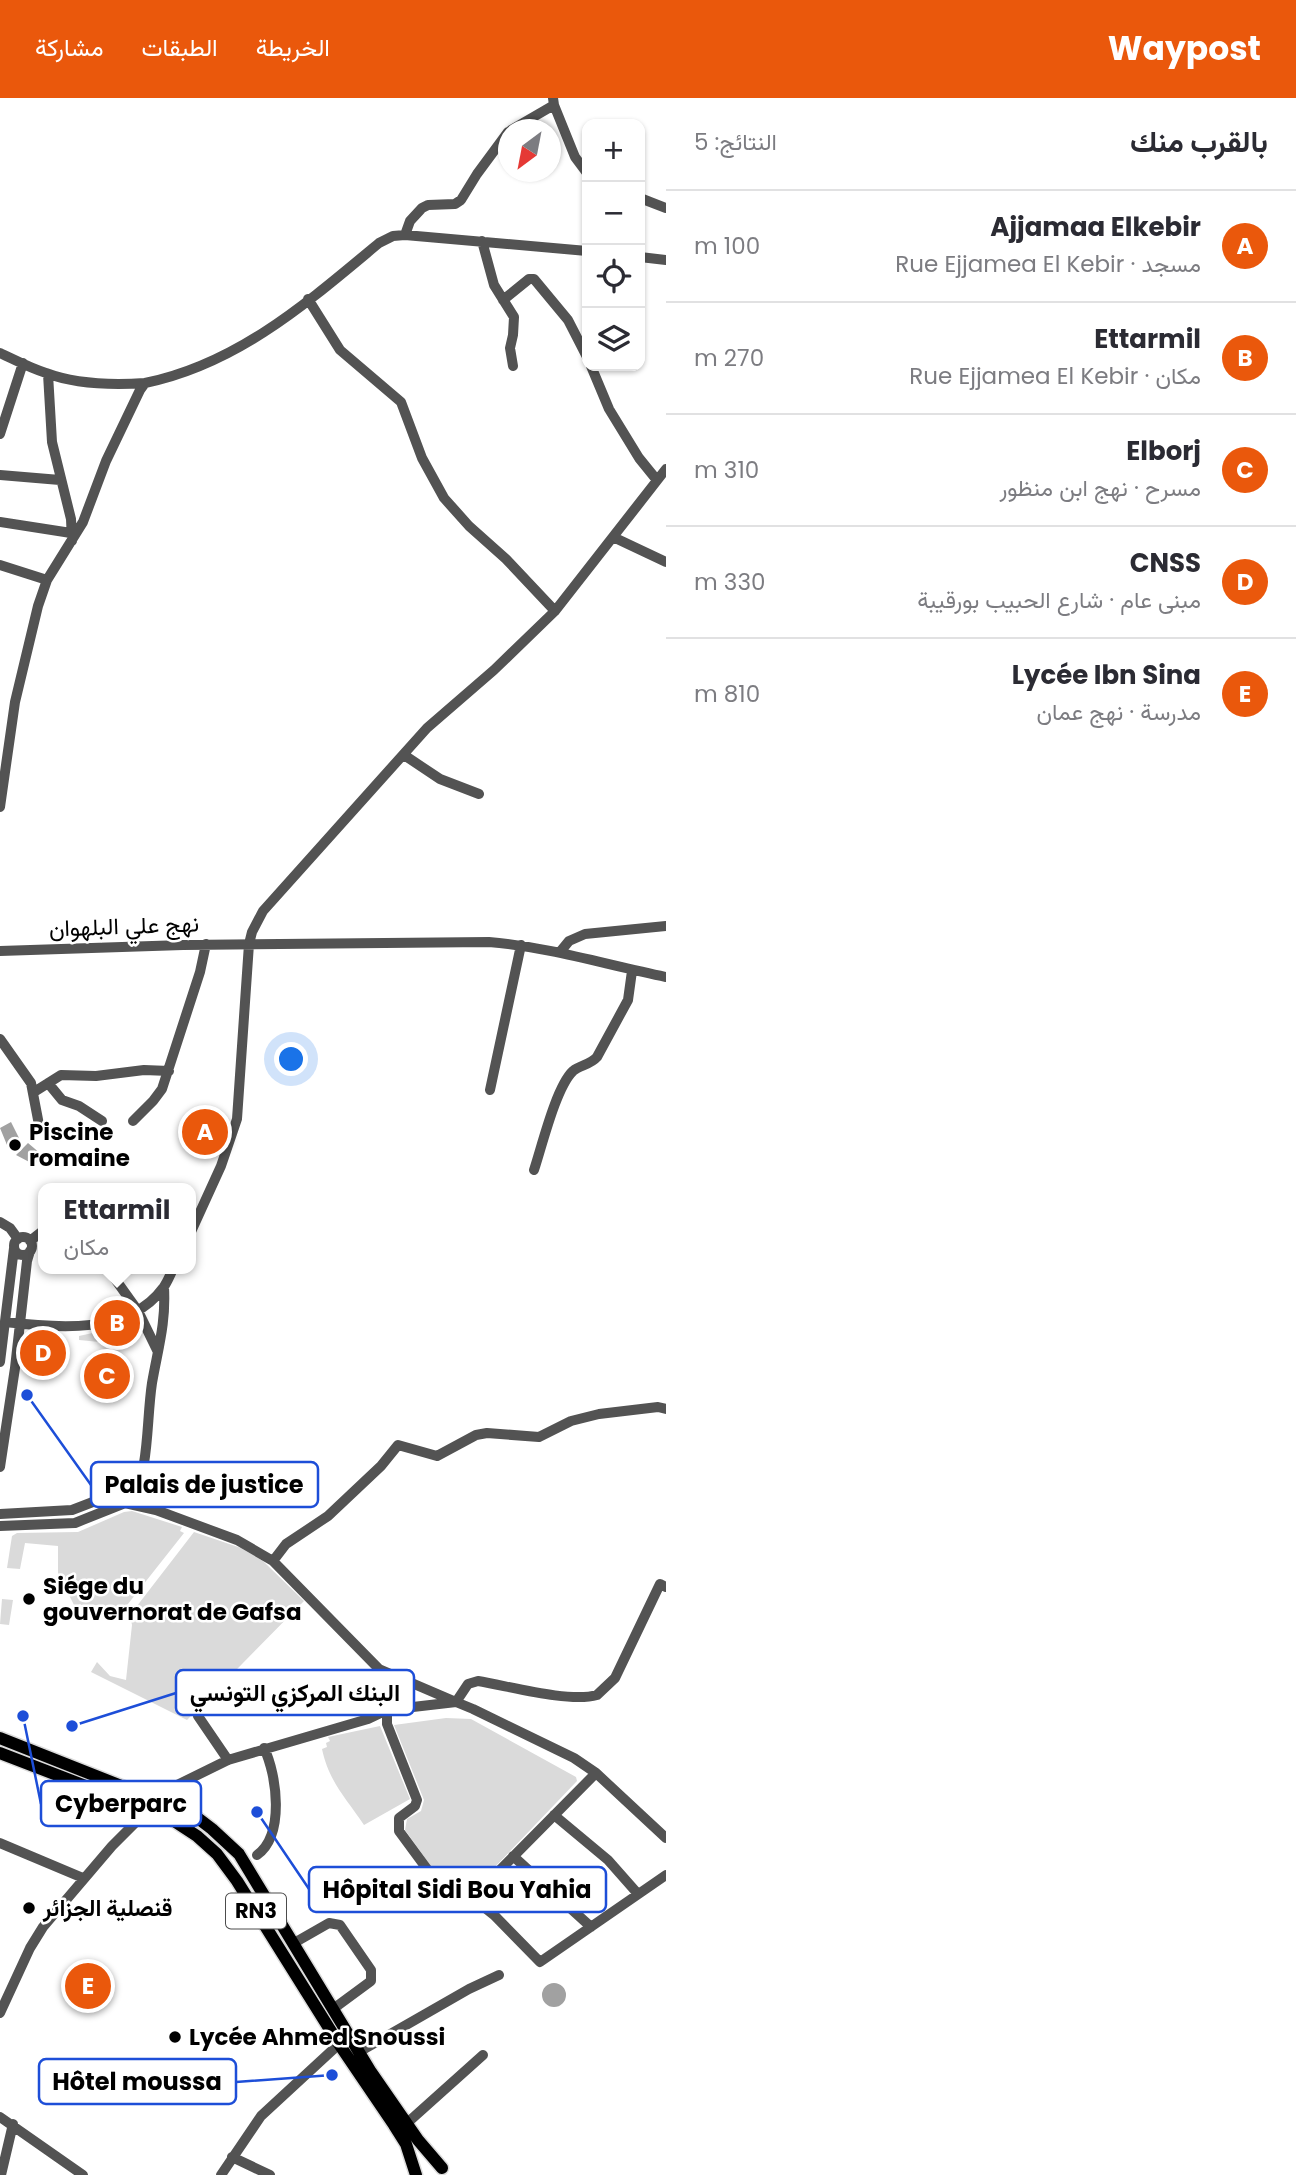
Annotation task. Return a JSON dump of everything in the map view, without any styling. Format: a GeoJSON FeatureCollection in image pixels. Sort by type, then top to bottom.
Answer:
{"type":"FeatureCollection","features":[{"type":"Feature","properties":{"kind":"main road","name":"RN3"},"geometry":{"type":"LineString","coordinates":[[0,1738],[152,1805],[206,1843],[225,1864],[339,2044],[367,2074],[446,2172]]}},
{"type":"Feature","properties":{"kind":"main road","name":"RN3"},"geometry":{"type":"LineString","coordinates":[[0,1753],[152,1805],[195,1816],[225,1840],[253,1875],[359,2052],[367,2074],[406,2144],[416,2175]]}},
{"type":"Feature","properties":{"kind":"main road","name":"RN3"},"geometry":{"type":"LineString","coordinates":[[416,2175],[429,2164],[446,2172]]}},
{"type":"Feature","properties":{"kind":"street"},"geometry":{"type":"LineString","coordinates":[[528,119],[553,102],[575,157],[582,166]]}},
{"type":"Feature","properties":{"kind":"street"},"geometry":{"type":"LineString","coordinates":[[405,235],[410,221],[422,208],[428,205],[455,204],[461,200],[498,147]]}},
{"type":"Feature","properties":{"kind":"street"},"geometry":{"type":"LineString","coordinates":[[645,200],[666,208]]}},
{"type":"Feature","properties":{"kind":"street"},"geometry":{"type":"LineString","coordinates":[[0,353],[48,374],[83,381],[145,383],[209,363],[243,346],[271,329],[379,243],[393,236],[582,251]]}},
{"type":"Feature","properties":{"kind":"street"},"geometry":{"type":"LineString","coordinates":[[482,241],[494,285],[514,317],[510,348],[513,366]]}},
{"type":"Feature","properties":{"kind":"street"},"geometry":{"type":"LineString","coordinates":[[645,258],[666,260]]}},
{"type":"Feature","properties":{"kind":"street"},"geometry":{"type":"LineString","coordinates":[[503,300],[528,279],[534,279],[568,320],[582,347]]}},
{"type":"Feature","properties":{"kind":"street"},"geometry":{"type":"LineString","coordinates":[[308,299],[340,350],[401,402],[422,458],[444,498],[555,611]]}},
{"type":"Feature","properties":{"kind":"street"},"geometry":{"type":"LineString","coordinates":[[0,434],[23,363]]}},
{"type":"Feature","properties":{"kind":"street"},"geometry":{"type":"LineString","coordinates":[[594,371],[608,409],[639,458],[656,479]]}},
{"type":"Feature","properties":{"kind":"street"},"geometry":{"type":"LineString","coordinates":[[48,374],[52,442],[71,519],[71,537]]}},
{"type":"Feature","properties":{"kind":"street"},"geometry":{"type":"LineString","coordinates":[[0,807],[8,740],[38,606],[47,580],[71,537],[83,522],[106,461],[145,383]]}},
{"type":"Feature","properties":{"kind":"street"},"geometry":{"type":"LineString","coordinates":[[196,1223],[221,1166],[237,1119],[249,944],[255,925],[269,903],[428,728],[555,611],[666,469]]}},
{"type":"Feature","properties":{"kind":"street"},"geometry":{"type":"LineString","coordinates":[[0,475],[60,480]]}},
{"type":"Feature","properties":{"kind":"street"},"geometry":{"type":"LineString","coordinates":[[0,522],[71,537]]}},
{"type":"Feature","properties":{"kind":"street"},"geometry":{"type":"LineString","coordinates":[[613,537],[666,562]]}},
{"type":"Feature","properties":{"kind":"street"},"geometry":{"type":"LineString","coordinates":[[0,565],[47,580]]}},
{"type":"Feature","properties":{"kind":"street"},"geometry":{"type":"LineString","coordinates":[[404,755],[440,779],[479,794]]}},
{"type":"Feature","properties":{"kind":"street"},"geometry":{"type":"LineString","coordinates":[[561,952],[569,941],[585,934],[666,926]]}},
{"type":"Feature","properties":{"kind":"street","name":"نهج علي البلهوان"},"geometry":{"type":"LineString","coordinates":[[0,951],[206,944],[456,942],[521,945],[666,977]]}},
{"type":"Feature","properties":{"kind":"street"},"geometry":{"type":"LineString","coordinates":[[133,1121],[159,1095],[169,1071],[206,944]]}},
{"type":"Feature","properties":{"kind":"street"},"geometry":{"type":"LineString","coordinates":[[490,1090],[521,945]]}},
{"type":"Feature","properties":{"kind":"street"},"geometry":{"type":"LineString","coordinates":[[534,1170],[561,1090],[571,1073],[597,1057],[628,1000],[632,971]]}},
{"type":"Feature","properties":{"kind":"street"},"geometry":{"type":"LineString","coordinates":[[0,1040],[31,1083],[40,1130]]}},
{"type":"Feature","properties":{"kind":"street"},"geometry":{"type":"LineString","coordinates":[[34,1092],[61,1075],[96,1076],[144,1070],[169,1071]]}},
{"type":"Feature","properties":{"kind":"street"},"geometry":{"type":"LineString","coordinates":[[48,1083],[62,1100],[79,1106],[102,1121]]}},
{"type":"Feature","properties":{"kind":"street"},"geometry":{"type":"LineString","coordinates":[[0,1222],[10,1228],[20,1255],[26,1254],[38,1237]]}},
{"type":"Feature","properties":{"kind":"street"},"geometry":{"type":"LineString","coordinates":[[0,1468],[15,1368],[30,1246],[23,1237],[16,1244],[0,1364],[15,1368]]}},
{"type":"Feature","properties":{"kind":"street"},"geometry":{"type":"LineString","coordinates":[[112,1274],[138,1311],[158,1352]]}},
{"type":"Feature","properties":{"kind":"street"},"geometry":{"type":"LineString","coordinates":[[5,1322],[80,1326],[103,1322],[138,1311],[164,1287],[170,1274]]}},
{"type":"Feature","properties":{"kind":"street"},"geometry":{"type":"LineString","coordinates":[[0,1526],[75,1523],[134,1499],[142,1478],[148,1419],[164,1321],[164,1287]]}},
{"type":"Feature","properties":{"kind":"street"},"geometry":{"type":"LineString","coordinates":[[273,1561],[286,1544],[328,1516],[398,1445],[437,1457],[476,1435],[487,1433],[538,1437],[571,1421],[599,1414],[658,1407],[666,1409]]}},
{"type":"Feature","properties":{"kind":"street"},"geometry":{"type":"LineString","coordinates":[[0,1514],[72,1510],[124,1490],[134,1499],[156,1510],[250,1546],[273,1561],[379,1669],[498,1720],[574,1758],[596,1773],[666,1838]]}},
{"type":"Feature","properties":{"kind":"street"},"geometry":{"type":"LineString","coordinates":[[0,2013],[37,1937],[83,1878],[152,1805],[181,1782],[228,1760],[368,1719],[387,1710],[456,1702],[468,1684],[478,1681],[550,1694],[578,1697],[597,1695],[615,1678],[664,1581]]}},
{"type":"Feature","properties":{"kind":"street"},"geometry":{"type":"LineString","coordinates":[[398,1678],[387,1710],[387,1724],[417,1800],[415,1807],[399,1818],[398,1826],[427,1869],[494,1915],[540,1962],[666,1875]]}},
{"type":"Feature","properties":{"kind":"street"},"geometry":{"type":"LineString","coordinates":[[198,1716],[228,1760]]}},
{"type":"Feature","properties":{"kind":"street"},"geometry":{"type":"LineString","coordinates":[[257,1855],[267,1844],[276,1805],[276,1786],[264,1748]]}},
{"type":"Feature","properties":{"kind":"street"},"geometry":{"type":"LineString","coordinates":[[483,1888],[596,1773]]}},
{"type":"Feature","properties":{"kind":"street"},"geometry":{"type":"LineString","coordinates":[[554,1815],[608,1860],[638,1894]]}},
{"type":"Feature","properties":{"kind":"street"},"geometry":{"type":"LineString","coordinates":[[0,1843],[83,1878]]}},
{"type":"Feature","properties":{"kind":"street"},"geometry":{"type":"LineString","coordinates":[[513,1856],[591,1927]]}},
{"type":"Feature","properties":{"kind":"street"},"geometry":{"type":"LineString","coordinates":[[294,1943],[334,1923],[340,1925],[371,1970],[371,1981],[333,2009]]}},
{"type":"Feature","properties":{"kind":"street"},"geometry":{"type":"LineString","coordinates":[[359,2052],[469,1989],[499,1975]]}},
{"type":"Feature","properties":{"kind":"street"},"geometry":{"type":"LineString","coordinates":[[220,2175],[261,2116],[339,2044]]}},
{"type":"Feature","properties":{"kind":"street"},"geometry":{"type":"LineString","coordinates":[[406,2124],[483,2055]]}},
{"type":"Feature","properties":{"kind":"street"},"geometry":{"type":"LineString","coordinates":[[0,2117],[83,2175]]}},
{"type":"Feature","properties":{"kind":"street"},"geometry":{"type":"LineString","coordinates":[[1,2175],[13,2124]]}},
{"type":"Feature","properties":{"kind":"street"},"geometry":{"type":"LineString","coordinates":[[232,2157],[270,2175]]}},
{"type":"Feature","properties":{"kind":"shaded area"},"geometry":{"type":"Polygon","coordinates":[[[11,1122],[19,1138],[7,1145],[0,1128],[11,1122]]]}},
{"type":"Feature","properties":{"kind":"shaded area"},"geometry":{"type":"Polygon","coordinates":[[[28,1143],[41,1154],[35,1165],[16,1155],[28,1143]]]}},
{"type":"Feature","properties":{"kind":"shaded area"},"geometry":{"type":"Polygon","coordinates":[[[106,1330],[110,1343],[79,1340],[79,1336],[106,1330]]]}},
{"type":"Feature","properties":{"kind":"shaded area"},"geometry":{"type":"Polygon","coordinates":[[[132,1511],[182,1527],[180,1531],[184,1533],[124,1609],[116,1612],[96,1605],[88,1609],[80,1604],[75,1607],[58,1573],[58,1546],[25,1543],[20,1569],[7,1568],[12,1536],[17,1533],[78,1532],[132,1511]]]}},
{"type":"Feature","properties":{"kind":"shaded area"},"geometry":{"type":"Polygon","coordinates":[[[194,1532],[241,1548],[263,1561],[304,1601],[187,1720],[91,1672],[97,1662],[110,1676],[126,1680],[132,1625],[130,1615],[194,1532]]]}},
{"type":"Feature","properties":{"kind":"shaded area"},"geometry":{"type":"Polygon","coordinates":[[[2,1599],[13,1600],[9,1625],[0,1624],[2,1599]]]}},
{"type":"Feature","properties":{"kind":"shaded area"},"geometry":{"type":"Polygon","coordinates":[[[446,1718],[471,1719],[576,1777],[577,1781],[472,1891],[431,1866],[405,1830],[407,1819],[421,1811],[424,1800],[394,1725],[446,1718]]]}},
{"type":"Feature","properties":{"kind":"shaded area"},"geometry":{"type":"Polygon","coordinates":[[[380,1726],[410,1799],[364,1825],[334,1780],[322,1749],[327,1747],[326,1743],[330,1741],[328,1737],[380,1726]]]}},
{"type":"Feature","properties":{"kind":"shaded area"},"geometry":{"type":"Polygon","coordinates":[[[554,1983],[563,1986],[566,1995],[563,2004],[554,2007],[545,2004],[542,1995],[545,1986],[554,1983]]]}},
{"type":"Feature","properties":{"kind":"place","name":"Ajjamaa Elkebir"},"geometry":{"type":"Point","coordinates":[205,1132]}},
{"type":"Feature","properties":{"kind":"place","name":"Piscine romaine"},"geometry":{"type":"Point","coordinates":[15,1145]}},
{"type":"Feature","properties":{"kind":"place","name":"Ettarmil"},"geometry":{"type":"Point","coordinates":[117,1323]}},
{"type":"Feature","properties":{"kind":"place","name":"CNSS"},"geometry":{"type":"Point","coordinates":[43,1353]}},
{"type":"Feature","properties":{"kind":"place","name":"Elborj"},"geometry":{"type":"Point","coordinates":[107,1376]}},
{"type":"Feature","properties":{"kind":"place","name":"Palais de justice"},"geometry":{"type":"Point","coordinates":[27,1395]}},
{"type":"Feature","properties":{"kind":"place","name":"Siége du gouvernorat de Gafsa"},"geometry":{"type":"Point","coordinates":[29,1599]}},
{"type":"Feature","properties":{"kind":"place","name":"Cyberparc"},"geometry":{"type":"Point","coordinates":[23,1716]}},
{"type":"Feature","properties":{"kind":"place","name":"البنك المركزي التونسي"},"geometry":{"type":"Point","coordinates":[72,1726]}},
{"type":"Feature","properties":{"kind":"place","name":"Hôpital Sidi Bou Yahia"},"geometry":{"type":"Point","coordinates":[257,1812]}},
{"type":"Feature","properties":{"kind":"place","name":"قنصلية الجزائر"},"geometry":{"type":"Point","coordinates":[29,1908]}},
{"type":"Feature","properties":{"kind":"place","name":"Lycée Ibn Sina"},"geometry":{"type":"Point","coordinates":[88,1986]}},
{"type":"Feature","properties":{"kind":"place","name":"Lycée Ahmed Snoussi"},"geometry":{"type":"Point","coordinates":[175,2037]}},
{"type":"Feature","properties":{"kind":"place","name":"Hôtel moussa"},"geometry":{"type":"Point","coordinates":[332,2075]}}]}
